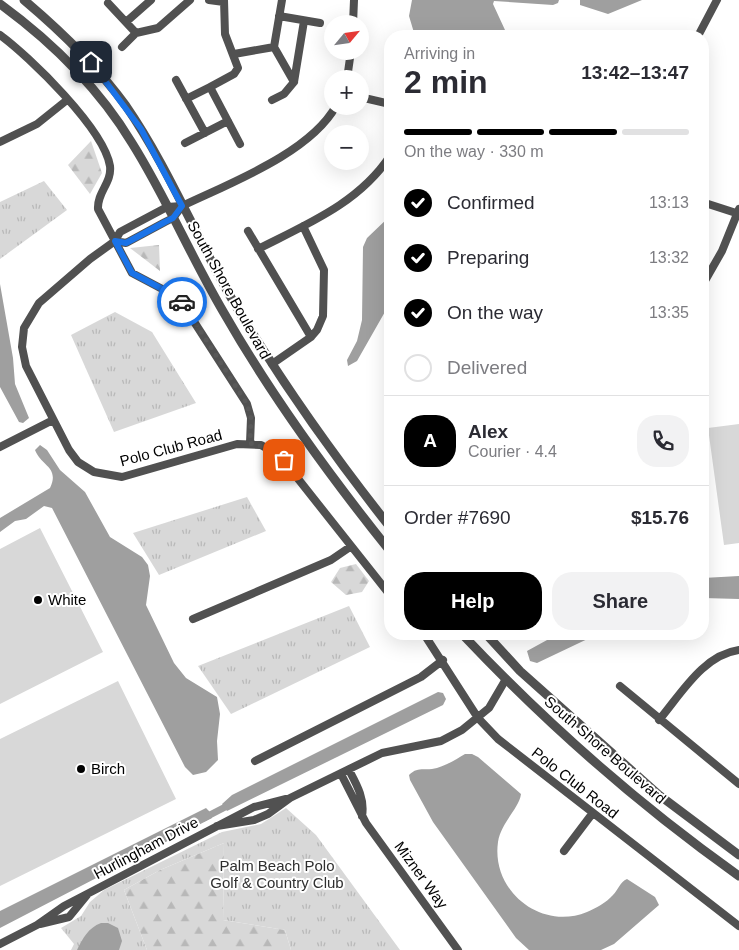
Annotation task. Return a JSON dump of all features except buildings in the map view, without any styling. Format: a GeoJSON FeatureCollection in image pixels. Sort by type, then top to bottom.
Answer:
{"type":"FeatureCollection","features":[{"type":"Feature","properties":{"kind":"street","name":"South Shore Boulevard"},"geometry":{"type":"LineString","coordinates":[[24,0],[72,42],[109,84],[141,129],[220,277],[272,364],[327,446],[384,519]]}},
{"type":"Feature","properties":{"kind":"street"},"geometry":{"type":"LineString","coordinates":[[126,22],[151,0]]}},
{"type":"Feature","properties":{"kind":"street"},"geometry":{"type":"LineString","coordinates":[[122,47],[136,34],[158,28],[190,0]]}},
{"type":"Feature","properties":{"kind":"street"},"geometry":{"type":"LineString","coordinates":[[186,99],[234,74],[238,68],[226,34],[224,1],[209,0]]}},
{"type":"Feature","properties":{"kind":"street"},"geometry":{"type":"LineString","coordinates":[[282,0],[274,47],[294,82]]}},
{"type":"Feature","properties":{"kind":"street"},"geometry":{"type":"LineString","coordinates":[[353,15],[354,0]]}},
{"type":"Feature","properties":{"kind":"street"},"geometry":{"type":"LineString","coordinates":[[701,30],[717,0]]}},
{"type":"Feature","properties":{"kind":"street"},"geometry":{"type":"LineString","coordinates":[[108,3],[136,34]]}},
{"type":"Feature","properties":{"kind":"street","name":"South Shore Boulevard"},"geometry":{"type":"LineString","coordinates":[[0,4],[51,44],[100,98],[132,142],[224,313],[263,377],[324,466],[384,544]]}},
{"type":"Feature","properties":{"kind":"street"},"geometry":{"type":"LineString","coordinates":[[279,16],[320,23]]}},
{"type":"Feature","properties":{"kind":"street"},"geometry":{"type":"LineString","coordinates":[[272,100],[284,94],[294,82],[304,21]]}},
{"type":"Feature","properties":{"kind":"street"},"geometry":{"type":"LineString","coordinates":[[0,35],[49,79],[93,132],[108,160],[110,176],[98,204],[115,241],[132,273],[166,291],[182,303],[247,404],[251,418],[250,443]]}},
{"type":"Feature","properties":{"kind":"street"},"geometry":{"type":"LineString","coordinates":[[234,54],[274,47]]}},
{"type":"Feature","properties":{"kind":"street"},"geometry":{"type":"LineString","coordinates":[[176,80],[205,133]]}},
{"type":"Feature","properties":{"kind":"street"},"geometry":{"type":"LineString","coordinates":[[210,87],[240,144]]}},
{"type":"Feature","properties":{"kind":"street"},"geometry":{"type":"LineString","coordinates":[[369,99],[384,103]]}},
{"type":"Feature","properties":{"kind":"street"},"geometry":{"type":"LineString","coordinates":[[0,142],[37,124],[67,100]]}},
{"type":"Feature","properties":{"kind":"street"},"geometry":{"type":"LineString","coordinates":[[115,241],[126,243],[173,218],[182,206],[300,146],[320,129],[330,115]]}},
{"type":"Feature","properties":{"kind":"street"},"geometry":{"type":"LineString","coordinates":[[185,143],[228,121]]}},
{"type":"Feature","properties":{"kind":"street"},"geometry":{"type":"LineString","coordinates":[[258,249],[332,211],[356,194],[370,181],[384,164]]}},
{"type":"Feature","properties":{"kind":"street"},"geometry":{"type":"LineString","coordinates":[[709,204],[739,212],[722,252],[709,273]]}},
{"type":"Feature","properties":{"kind":"street"},"geometry":{"type":"LineString","coordinates":[[168,206],[182,206]]}},
{"type":"Feature","properties":{"kind":"street","name":"Polo Club Road"},"geometry":{"type":"LineString","coordinates":[[168,206],[120,232],[115,241],[90,259],[39,303],[24,328],[22,348],[26,366],[69,450],[78,462],[94,472],[112,477],[131,475],[237,444],[250,443],[271,449],[284,460],[350,547],[384,588]]}},
{"type":"Feature","properties":{"kind":"street"},"geometry":{"type":"LineString","coordinates":[[272,364],[311,338],[318,330],[324,316],[324,275],[322,265],[303,226]]}},
{"type":"Feature","properties":{"kind":"street"},"geometry":{"type":"LineString","coordinates":[[248,231],[311,338]]}},
{"type":"Feature","properties":{"kind":"street"},"geometry":{"type":"LineString","coordinates":[[0,447],[53,420]]}},
{"type":"Feature","properties":{"kind":"street"},"geometry":{"type":"LineString","coordinates":[[193,619],[331,560],[350,547]]}},
{"type":"Feature","properties":{"kind":"street","name":"Polo Club Road"},"geometry":{"type":"LineString","coordinates":[[428,640],[443,660],[478,718],[498,739],[592,814],[739,926]]}},
{"type":"Feature","properties":{"kind":"street","name":"South Shore Boulevard"},"geometry":{"type":"LineString","coordinates":[[469,640],[506,679],[652,810],[739,876]]}},
{"type":"Feature","properties":{"kind":"street","name":"South Shore Boulevard"},"geometry":{"type":"LineString","coordinates":[[492,640],[526,677],[637,776],[673,807],[739,856]]}},
{"type":"Feature","properties":{"kind":"street"},"geometry":{"type":"LineString","coordinates":[[659,720],[706,665],[725,654],[739,650]]}},
{"type":"Feature","properties":{"kind":"street"},"geometry":{"type":"LineString","coordinates":[[254,761],[420,677],[443,660]]}},
{"type":"Feature","properties":{"kind":"street","name":"Hurlingham Drive"},"geometry":{"type":"LineString","coordinates":[[217,826],[254,820],[290,798],[387,752],[436,744],[478,718],[489,708],[506,679]]}},
{"type":"Feature","properties":{"kind":"street"},"geometry":{"type":"LineString","coordinates":[[620,686],[739,784]]}},
{"type":"Feature","properties":{"kind":"street"},"geometry":{"type":"LineString","coordinates":[[349,770],[362,796],[364,806],[362,816]]}},
{"type":"Feature","properties":{"kind":"street","name":"Mizner Way"},"geometry":{"type":"LineString","coordinates":[[341,774],[362,816],[458,950]]}},
{"type":"Feature","properties":{"kind":"street","name":"Hurlingham Drive"},"geometry":{"type":"LineString","coordinates":[[0,944],[37,925],[88,894],[254,807],[290,798]]}},
{"type":"Feature","properties":{"kind":"street"},"geometry":{"type":"LineString","coordinates":[[564,851],[592,814]]}},
{"type":"Feature","properties":{"kind":"street","name":"Hurlingham Drive"},"geometry":{"type":"LineString","coordinates":[[37,925],[69,917],[88,894]]}},
{"type":"Feature","properties":{"kind":"green space"},"geometry":{"type":"Polygon","coordinates":[[[91,141],[102,173],[90,194],[68,165],[91,141]]]}},
{"type":"Feature","properties":{"kind":"green space"},"geometry":{"type":"Polygon","coordinates":[[[44,181],[67,210],[0,259],[0,202],[44,181]]]}},
{"type":"Feature","properties":{"kind":"green space"},"geometry":{"type":"Polygon","coordinates":[[[159,245],[160,271],[130,248],[159,245]]]}},
{"type":"Feature","properties":{"kind":"green space"},"geometry":{"type":"Polygon","coordinates":[[[115,312],[152,332],[196,403],[114,432],[71,335],[115,312]]]}},
{"type":"Feature","properties":{"kind":"green space"},"geometry":{"type":"Polygon","coordinates":[[[739,424],[739,543],[724,545],[709,428],[739,424]]]}},
{"type":"Feature","properties":{"kind":"green space"},"geometry":{"type":"Polygon","coordinates":[[[247,497],[266,531],[159,575],[133,533],[247,497]]]}},
{"type":"Feature","properties":{"kind":"green space","name":"White"},"geometry":{"type":"Polygon","coordinates":[[[40,528],[103,652],[0,704],[0,549],[40,528]]]}},
{"type":"Feature","properties":{"kind":"green space"},"geometry":{"type":"Polygon","coordinates":[[[356,564],[369,581],[362,592],[346,595],[331,582],[340,568],[356,564]]]}},
{"type":"Feature","properties":{"kind":"green space"},"geometry":{"type":"Polygon","coordinates":[[[349,606],[370,647],[231,714],[198,666],[349,606]]]}},
{"type":"Feature","properties":{"kind":"green space","name":"Birch"},"geometry":{"type":"Polygon","coordinates":[[[118,681],[176,799],[0,886],[0,739],[118,681]]]}},
{"type":"Feature","properties":{"kind":"green space","name":"Palm Beach Polo Golf & Country Club"},"geometry":{"type":"Polygon","coordinates":[[[286,808],[316,835],[400,950],[291,950],[285,930],[223,920],[224,843],[160,870],[124,890],[147,950],[71,950],[74,944],[61,928],[81,916],[90,902],[104,890],[222,832],[261,824],[286,808]]]}},
{"type":"Feature","properties":{"kind":"green space"},"geometry":{"type":"Polygon","coordinates":[[[224,843],[223,920],[285,930],[291,950],[147,950],[124,890],[160,870],[224,843]]]}},
{"type":"Feature","properties":{"kind":"shaded area"},"geometry":{"type":"Polygon","coordinates":[[[412,0],[559,0],[558,3],[553,5],[494,1],[493,4],[505,30],[413,30],[409,16],[412,0]]]}},
{"type":"Feature","properties":{"kind":"shaded area"},"geometry":{"type":"Polygon","coordinates":[[[580,0],[642,0],[608,14],[580,5],[580,0]]]}},
{"type":"Feature","properties":{"kind":"shaded area"},"geometry":{"type":"Polygon","coordinates":[[[384,222],[384,314],[357,361],[348,366],[347,360],[357,341],[362,320],[363,247],[367,238],[384,222]]]}},
{"type":"Feature","properties":{"kind":"shaded area"},"geometry":{"type":"Polygon","coordinates":[[[0,284],[13,358],[15,384],[29,418],[23,423],[19,422],[0,387],[0,284]]]}},
{"type":"Feature","properties":{"kind":"shaded area"},"geometry":{"type":"Polygon","coordinates":[[[40,445],[47,450],[60,470],[85,492],[110,537],[142,557],[148,565],[150,576],[146,605],[174,663],[186,678],[217,697],[220,714],[217,741],[218,760],[206,772],[193,775],[185,767],[52,508],[44,506],[26,519],[15,521],[0,532],[0,518],[50,488],[53,475],[35,450],[40,445]]]}},
{"type":"Feature","properties":{"kind":"shaded area"},"geometry":{"type":"Polygon","coordinates":[[[739,576],[739,599],[709,598],[709,578],[739,576]]]}},
{"type":"Feature","properties":{"kind":"shaded area"},"geometry":{"type":"Polygon","coordinates":[[[547,640],[585,640],[537,663],[530,661],[527,651],[547,640]]]}},
{"type":"Feature","properties":{"kind":"shaded area"},"geometry":{"type":"Polygon","coordinates":[[[438,692],[443,693],[446,699],[443,705],[227,811],[222,804],[232,795],[438,692]]]}},
{"type":"Feature","properties":{"kind":"shaded area"},"geometry":{"type":"Polygon","coordinates":[[[465,754],[472,754],[478,757],[521,794],[520,800],[500,835],[498,860],[502,876],[511,891],[523,902],[537,911],[553,916],[570,916],[587,912],[604,903],[627,879],[655,897],[659,905],[614,944],[601,950],[529,950],[516,938],[433,822],[410,780],[409,775],[415,771],[441,767],[465,754]]]}},
{"type":"Feature","properties":{"kind":"shaded area"},"geometry":{"type":"Polygon","coordinates":[[[206,808],[212,814],[212,818],[0,928],[0,911],[206,808]]]}},
{"type":"Feature","properties":{"kind":"shaded area"},"geometry":{"type":"Polygon","coordinates":[[[101,923],[108,923],[118,928],[122,941],[119,950],[77,950],[89,931],[101,923]]]}},
{"type":"Feature","properties":{"kind":"waterway"},"geometry":{"type":"LineString","coordinates":[[204,818],[233,803]]}},
{"type":"Feature","properties":{"kind":"way so far"},"geometry":{"type":"LineString","coordinates":[[182,302],[247,404],[251,418],[250,443],[271,449],[284,460]]}},
{"type":"Feature","properties":{"kind":"place","name":"White"},"geometry":{"type":"Point","coordinates":[38,600]}},
{"type":"Feature","properties":{"kind":"place","name":"Birch"},"geometry":{"type":"Point","coordinates":[81,769]}},
{"type":"Feature","properties":{"kind":"route"},"geometry":{"type":"LineString","coordinates":[[91,62],[126,106],[141,129],[182,206],[173,218],[126,243],[115,241],[132,273],[175,296],[182,302]]}}]}
